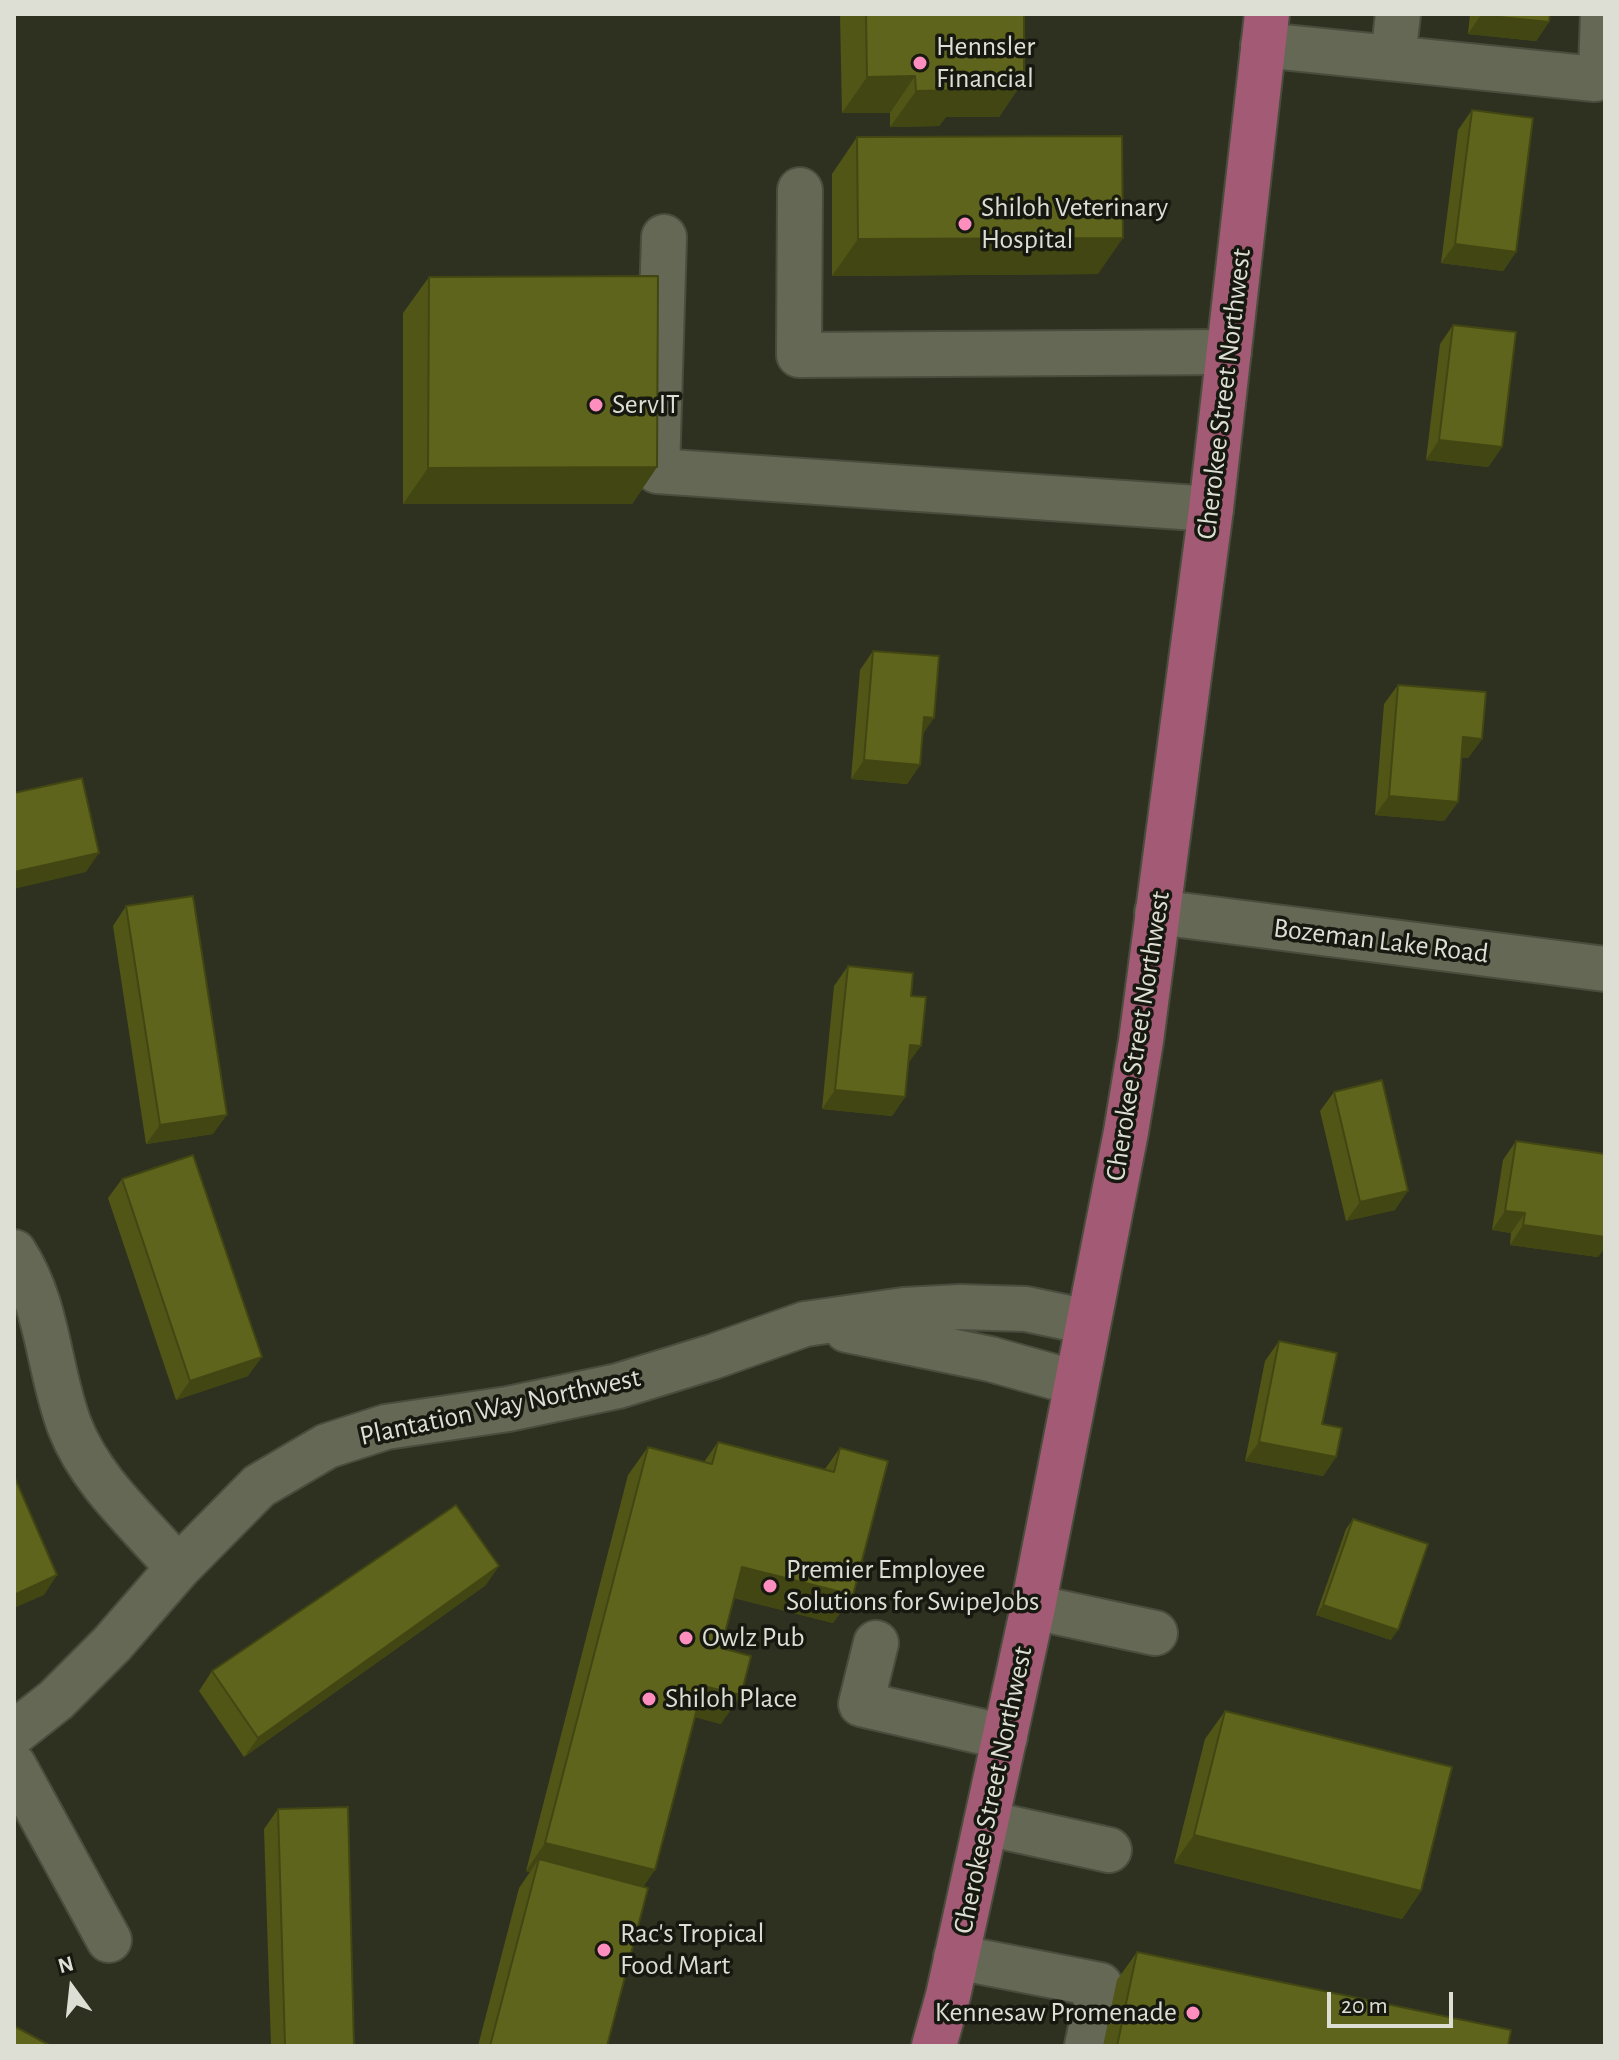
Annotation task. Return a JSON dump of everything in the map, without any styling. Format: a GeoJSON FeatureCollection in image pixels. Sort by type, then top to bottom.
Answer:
{"type":"FeatureCollection","features":[{"type":"Feature","properties":{"kind":"main road","name":"Cherokee Street Northwest"},"geometry":{"type":"LineString","coordinates":[[934,2046],[1033,1607],[1129,1117],[1211,509],[1265,30]]}},
{"type":"Feature","properties":{"kind":"street"},"geometry":{"type":"LineString","coordinates":[[1393,58],[1398,14]]}},
{"type":"Feature","properties":{"kind":"street"},"geometry":{"type":"LineString","coordinates":[[1265,30],[1393,58],[1595,79],[1601,70],[1603,14]]}},
{"type":"Feature","properties":{"kind":"street"},"geometry":{"type":"LineString","coordinates":[[800,190],[799,355],[1229,352]]}},
{"type":"Feature","properties":{"kind":"street"},"geometry":{"type":"LineString","coordinates":[[664,237],[657,471],[1211,509]]}},
{"type":"Feature","properties":{"kind":"street","name":"Bozeman Lake Road"},"geometry":{"type":"LineString","coordinates":[[1157,912],[1605,969]]}},
{"type":"Feature","properties":{"kind":"street"},"geometry":{"type":"LineString","coordinates":[[14,1252],[38,1302],[69,1424],[80,1450],[95,1475],[178,1568]]}},
{"type":"Feature","properties":{"kind":"street","name":"Plantation Way Northwest"},"geometry":{"type":"LineString","coordinates":[[14,1733],[56,1700],[101,1656],[178,1568],[259,1486],[327,1446],[386,1427],[508,1409],[618,1386],[805,1324],[904,1310],[960,1307],[1026,1309],[1088,1322]]}},
{"type":"Feature","properties":{"kind":"street","name":"Plantation Way Northwest"},"geometry":{"type":"LineString","coordinates":[[805,1324],[870,1333],[990,1359],[1076,1383]]}},
{"type":"Feature","properties":{"kind":"street"},"geometry":{"type":"LineString","coordinates":[[1033,1607],[1155,1633]]}},
{"type":"Feature","properties":{"kind":"street"},"geometry":{"type":"LineString","coordinates":[[876,1643],[861,1704],[1005,1737]]}},
{"type":"Feature","properties":{"kind":"street"},"geometry":{"type":"LineString","coordinates":[[14,1766],[109,1940]]}},
{"type":"Feature","properties":{"kind":"street"},"geometry":{"type":"LineString","coordinates":[[986,1823],[1109,1850]]}},
{"type":"Feature","properties":{"kind":"street"},"geometry":{"type":"LineString","coordinates":[[956,1957],[1100,1985],[1087,2046]]}},
{"type":"Feature","properties":{"kind":"building"},"geometry":{"type":"Polygon","coordinates":[[[866,14],[1024,14],[1024,80],[965,81],[965,90],[916,91],[915,76],[867,77],[866,14]]]}},
{"type":"Feature","properties":{"kind":"building"},"geometry":{"type":"Polygon","coordinates":[[[1481,14],[1550,14],[1549,22],[1481,14]]]}},
{"type":"Feature","properties":{"kind":"building"},"geometry":{"type":"Polygon","coordinates":[[[1472,110],[1533,118],[1516,252],[1455,244],[1472,110]]]}},
{"type":"Feature","properties":{"kind":"building"},"geometry":{"type":"Polygon","coordinates":[[[1122,136],[1123,238],[858,239],[857,137],[1122,136]]]}},
{"type":"Feature","properties":{"kind":"building"},"geometry":{"type":"Polygon","coordinates":[[[658,276],[657,467],[428,468],[429,277],[658,276]]]}},
{"type":"Feature","properties":{"kind":"building"},"geometry":{"type":"Polygon","coordinates":[[[1453,325],[1516,332],[1502,447],[1439,440],[1453,325]]]}},
{"type":"Feature","properties":{"kind":"building"},"geometry":{"type":"Polygon","coordinates":[[[873,651],[939,656],[934,718],[924,717],[920,765],[864,760],[873,651]]]}},
{"type":"Feature","properties":{"kind":"building"},"geometry":{"type":"Polygon","coordinates":[[[1398,685],[1486,692],[1482,739],[1463,737],[1458,802],[1389,796],[1398,685]]]}},
{"type":"Feature","properties":{"kind":"building"},"geometry":{"type":"Polygon","coordinates":[[[82,778],[99,853],[14,872],[14,793],[82,778]]]}},
{"type":"Feature","properties":{"kind":"building"},"geometry":{"type":"Polygon","coordinates":[[[193,896],[227,1115],[160,1125],[126,906],[193,896]]]}},
{"type":"Feature","properties":{"kind":"building"},"geometry":{"type":"Polygon","coordinates":[[[848,966],[913,973],[911,996],[926,997],[921,1046],[910,1045],[905,1097],[835,1090],[848,966]]]}},
{"type":"Feature","properties":{"kind":"building"},"geometry":{"type":"Polygon","coordinates":[[[1382,1080],[1408,1191],[1360,1202],[1334,1092],[1382,1080]]]}},
{"type":"Feature","properties":{"kind":"building"},"geometry":{"type":"Polygon","coordinates":[[[1516,1141],[1605,1154],[1605,1237],[1523,1225],[1525,1213],[1505,1211],[1516,1141]]]}},
{"type":"Feature","properties":{"kind":"building"},"geometry":{"type":"Polygon","coordinates":[[[193,1155],[262,1357],[190,1381],[122,1179],[193,1155]]]}},
{"type":"Feature","properties":{"kind":"building"},"geometry":{"type":"Polygon","coordinates":[[[1279,1341],[1337,1353],[1322,1424],[1342,1428],[1336,1457],[1259,1442],[1279,1341]]]}},
{"type":"Feature","properties":{"kind":"building","name":"Shiloh Place"},"geometry":{"type":"Polygon","coordinates":[[[718,1442],[834,1472],[840,1448],[888,1461],[853,1595],[742,1567],[721,1648],[751,1656],[741,1695],[703,1686],[655,1870],[545,1843],[648,1447],[712,1464],[718,1442]]]}},
{"type":"Feature","properties":{"kind":"building"},"geometry":{"type":"Polygon","coordinates":[[[14,1476],[57,1575],[14,1595],[14,1476]]]}},
{"type":"Feature","properties":{"kind":"building"},"geometry":{"type":"Polygon","coordinates":[[[456,1505],[499,1566],[258,1738],[212,1671],[456,1505]]]}},
{"type":"Feature","properties":{"kind":"building"},"geometry":{"type":"Polygon","coordinates":[[[1353,1519],[1428,1544],[1398,1630],[1323,1605],[1353,1519]]]}},
{"type":"Feature","properties":{"kind":"building"},"geometry":{"type":"Polygon","coordinates":[[[1225,1711],[1452,1767],[1421,1891],[1194,1835],[1225,1711]]]}},
{"type":"Feature","properties":{"kind":"building"},"geometry":{"type":"Polygon","coordinates":[[[348,1807],[354,2046],[285,2046],[278,1809],[348,1807]]]}},
{"type":"Feature","properties":{"kind":"building"},"geometry":{"type":"Polygon","coordinates":[[[539,1859],[648,1888],[607,2046],[490,2046],[539,1859]]]}},
{"type":"Feature","properties":{"kind":"building"},"geometry":{"type":"Polygon","coordinates":[[[1137,1952],[1511,2030],[1508,2046],[1117,2046],[1137,1952]]]}},
{"type":"Feature","properties":{"kind":"building"},"geometry":{"type":"Polygon","coordinates":[[[14,2026],[51,2046],[14,2046],[14,2026]]]}},
{"type":"Feature","properties":{"kind":"place","name":"Hennsler Financial"},"geometry":{"type":"Point","coordinates":[920,63]}},
{"type":"Feature","properties":{"kind":"place","name":"Shiloh Veterinary Hospital"},"geometry":{"type":"Point","coordinates":[965,224]}},
{"type":"Feature","properties":{"kind":"place","name":"ServIT"},"geometry":{"type":"Point","coordinates":[596,405]}},
{"type":"Feature","properties":{"kind":"place","name":"Premier Employee Solutions for SwipeJobs"},"geometry":{"type":"Point","coordinates":[770,1586]}},
{"type":"Feature","properties":{"kind":"place","name":"Owlz Pub"},"geometry":{"type":"Point","coordinates":[686,1638]}},
{"type":"Feature","properties":{"kind":"place","name":"Shiloh Place"},"geometry":{"type":"Point","coordinates":[649,1699]}},
{"type":"Feature","properties":{"kind":"place","name":"Rac's Tropical Food Mart"},"geometry":{"type":"Point","coordinates":[604,1950]}},
{"type":"Feature","properties":{"kind":"place","name":"Kennesaw Promenade"},"geometry":{"type":"Point","coordinates":[1193,2013]}}]}
